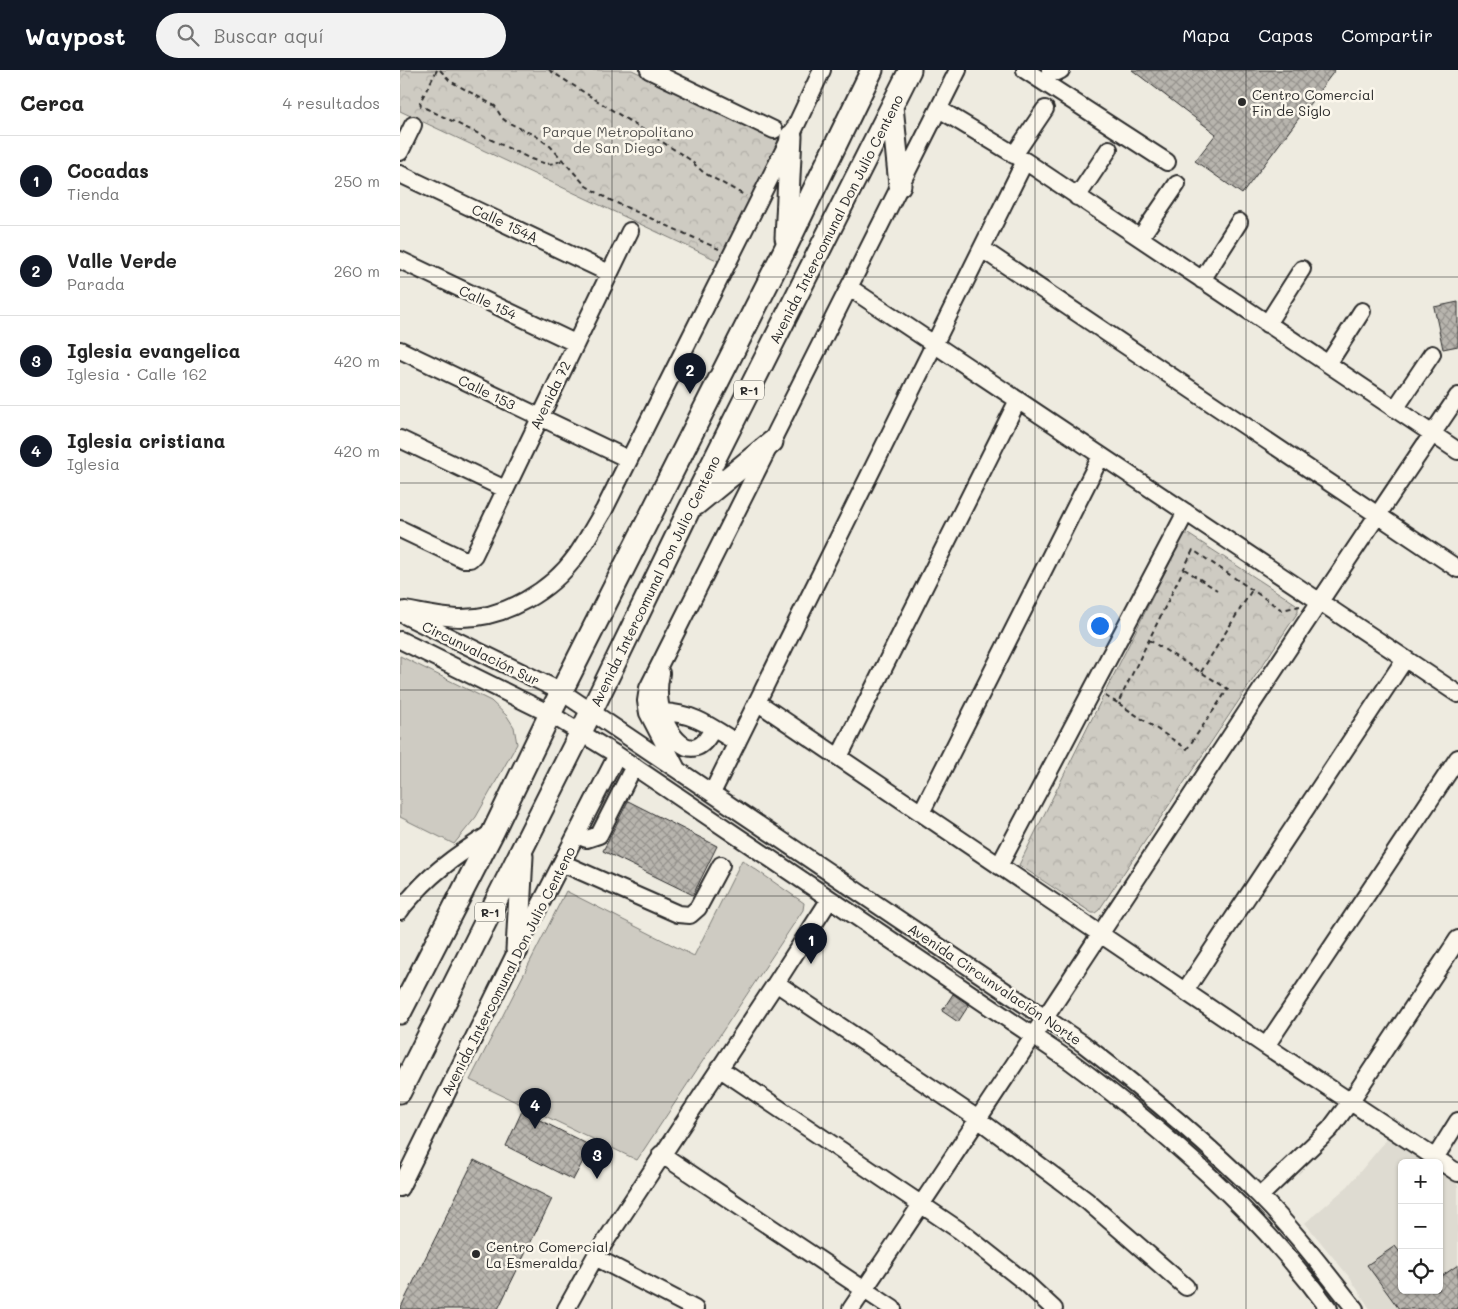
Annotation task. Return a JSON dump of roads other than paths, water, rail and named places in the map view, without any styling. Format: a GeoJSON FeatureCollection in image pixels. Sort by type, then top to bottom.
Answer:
{"type":"FeatureCollection","features":[{"type":"Feature","properties":{"kind":"main road","name":"Avenida Intercomunal Don Julio Centeno"},"geometry":{"type":"LineString","coordinates":[[400,1092],[910,70]]}},
{"type":"Feature","properties":{"kind":"main road","name":"R-1"},"geometry":{"type":"LineString","coordinates":[[400,1013],[493,832],[550,714],[785,249],[866,76]]}},
{"type":"Feature","properties":{"kind":"main road"},"geometry":{"type":"LineString","coordinates":[[892,106],[900,185]]}},
{"type":"Feature","properties":{"kind":"main road"},"geometry":{"type":"LineString","coordinates":[[782,132],[785,249]]}},
{"type":"Feature","properties":{"kind":"main road"},"geometry":{"type":"LineString","coordinates":[[689,510],[772,442]]}},
{"type":"Feature","properties":{"kind":"main road"},"geometry":{"type":"LineString","coordinates":[[517,950],[523,847]]}},
{"type":"Feature","properties":{"kind":"street"},"geometry":{"type":"LineString","coordinates":[[649,70],[782,132]]}},
{"type":"Feature","properties":{"kind":"street"},"geometry":{"type":"LineString","coordinates":[[400,611],[461,618],[494,614],[529,598],[553,580],[575,558],[604,510],[758,202],[782,132],[822,70]]}},
{"type":"Feature","properties":{"kind":"street"},"geometry":{"type":"LineString","coordinates":[[676,768],[648,714],[646,701],[648,688],[958,70]]}},
{"type":"Feature","properties":{"kind":"street"},"geometry":{"type":"LineString","coordinates":[[1025,70],[1167,162]]}},
{"type":"Feature","properties":{"kind":"street"},"geometry":{"type":"LineString","coordinates":[[1050,70],[1057,72],[1061,70]]}},
{"type":"Feature","properties":{"kind":"street"},"geometry":{"type":"LineString","coordinates":[[939,109],[1020,158],[1458,451]]}},
{"type":"Feature","properties":{"kind":"street"},"geometry":{"type":"LineString","coordinates":[[712,793],[982,249],[1020,158],[1045,109]]}},
{"type":"Feature","properties":{"kind":"street"},"geometry":{"type":"LineString","coordinates":[[400,152],[413,125]]}},
{"type":"Feature","properties":{"kind":"street"},"geometry":{"type":"LineString","coordinates":[[1077,197],[1109,149]]}},
{"type":"Feature","properties":{"kind":"street","name":"Calle 154A"},"geometry":{"type":"LineString","coordinates":[[400,174],[609,273]]}},
{"type":"Feature","properties":{"kind":"street"},"geometry":{"type":"LineString","coordinates":[[1140,238],[1177,184]]}},
{"type":"Feature","properties":{"kind":"street"},"geometry":{"type":"LineString","coordinates":[[1202,280],[1239,222]]}},
{"type":"Feature","properties":{"kind":"street","name":"Avenida 72"},"geometry":{"type":"LineString","coordinates":[[400,529],[463,559],[470,559],[474,555],[630,231]]}},
{"type":"Feature","properties":{"kind":"street"},"geometry":{"type":"LineString","coordinates":[[982,249],[1458,569]]}},
{"type":"Feature","properties":{"kind":"street","name":"Calle 154"},"geometry":{"type":"LineString","coordinates":[[400,260],[575,343]]}},
{"type":"Feature","properties":{"kind":"street"},"geometry":{"type":"LineString","coordinates":[[1267,324],[1302,269]]}},
{"type":"Feature","properties":{"kind":"street"},"geometry":{"type":"LineString","coordinates":[[850,288],[1458,694]]}},
{"type":"Feature","properties":{"kind":"street"},"geometry":{"type":"LineString","coordinates":[[1328,364],[1362,311]]}},
{"type":"Feature","properties":{"kind":"street","name":"Calle 153"},"geometry":{"type":"LineString","coordinates":[[400,350],[628,459]]}},
{"type":"Feature","properties":{"kind":"street"},"geometry":{"type":"LineString","coordinates":[[1395,409],[1432,354]]}},
{"type":"Feature","properties":{"kind":"street"},"geometry":{"type":"LineString","coordinates":[[851,1309],[1458,396]]}},
{"type":"Feature","properties":{"kind":"street"},"geometry":{"type":"LineString","coordinates":[[839,757],[1018,400]]}},
{"type":"Feature","properties":{"kind":"street"},"geometry":{"type":"LineString","coordinates":[[400,439],[505,489]]}},
{"type":"Feature","properties":{"kind":"street"},"geometry":{"type":"LineString","coordinates":[[921,813],[1101,456]]}},
{"type":"Feature","properties":{"kind":"street"},"geometry":{"type":"LineString","coordinates":[[999,866],[1186,512]]}},
{"type":"Feature","properties":{"kind":"street","name":"Circunvalación Sur"},"geometry":{"type":"LineString","coordinates":[[400,611],[562,692],[591,712]]}},
{"type":"Feature","properties":{"kind":"street","name":"Circunvalación Sur"},"geometry":{"type":"LineString","coordinates":[[400,640],[550,714],[580,733]]}},
{"type":"Feature","properties":{"kind":"street"},"geometry":{"type":"LineString","coordinates":[[1185,990],[1405,659]]}},
{"type":"Feature","properties":{"kind":"street"},"geometry":{"type":"LineString","coordinates":[[662,660],[658,690],[662,712],[675,739],[689,747],[701,746],[706,742],[713,728]]}},
{"type":"Feature","properties":{"kind":"street"},"geometry":{"type":"LineString","coordinates":[[757,702],[1266,1046],[1458,1173]]}},
{"type":"Feature","properties":{"kind":"street","name":"Avenida Circunvalación Norte"},"geometry":{"type":"LineString","coordinates":[[591,712],[1046,1018],[1163,1106],[1260,1196],[1301,1242],[1355,1309]]}},
{"type":"Feature","properties":{"kind":"street"},"geometry":{"type":"LineString","coordinates":[[662,712],[679,712],[690,716],[737,742]]}},
{"type":"Feature","properties":{"kind":"street","name":"Avenida Circunvalación Norte"},"geometry":{"type":"LineString","coordinates":[[580,733],[617,754],[1034,1036],[1129,1105],[1185,1152],[1251,1216],[1287,1255],[1329,1309]]}},
{"type":"Feature","properties":{"kind":"street"},"geometry":{"type":"LineString","coordinates":[[676,768],[689,747]]}},
{"type":"Feature","properties":{"kind":"street","name":"Avenida Intercomunal Don Julio Centeno"},"geometry":{"type":"LineString","coordinates":[[400,1188],[517,950],[617,754]]}},
{"type":"Feature","properties":{"kind":"street"},"geometry":{"type":"LineString","coordinates":[[1266,1046],[1458,758]]}},
{"type":"Feature","properties":{"kind":"street"},"geometry":{"type":"LineString","coordinates":[[576,835],[587,839],[599,835],[634,766]]}},
{"type":"Feature","properties":{"kind":"street"},"geometry":{"type":"LineString","coordinates":[[400,911],[420,887],[437,871],[465,849],[493,832]]}},
{"type":"Feature","properties":{"kind":"street"},"geometry":{"type":"LineString","coordinates":[[562,863],[678,914],[690,915],[698,908],[721,865]]}},
{"type":"Feature","properties":{"kind":"street"},"geometry":{"type":"LineString","coordinates":[[566,1309],[594,1256],[776,983],[830,898]]}},
{"type":"Feature","properties":{"kind":"street"},"geometry":{"type":"LineString","coordinates":[[1260,1196],[1330,1129],[1350,1102],[1458,939]]}},
{"type":"Feature","properties":{"kind":"street"},"geometry":{"type":"LineString","coordinates":[[776,983],[978,1118],[1087,1202],[1186,1287]]}},
{"type":"Feature","properties":{"kind":"street"},"geometry":{"type":"LineString","coordinates":[[719,1068],[967,1236],[1026,1283],[1054,1309]]}},
{"type":"Feature","properties":{"kind":"street"},"geometry":{"type":"LineString","coordinates":[[1435,1158],[1458,1121]]}},
{"type":"Feature","properties":{"kind":"street"},"geometry":{"type":"LineString","coordinates":[[661,1154],[893,1309]]}},
{"type":"Feature","properties":{"kind":"street"},"geometry":{"type":"LineString","coordinates":[[594,1256],[695,1309]]}},
{"type":"Feature","properties":{"kind":"place","name":"Centro Comercial Fin de Siglo"},"geometry":{"type":"Point","coordinates":[1242,102]}},
{"type":"Feature","properties":{"kind":"place","name":"Valle Verde"},"geometry":{"type":"Point","coordinates":[690,394]}},
{"type":"Feature","properties":{"kind":"place","name":"Cocadas"},"geometry":{"type":"Point","coordinates":[811,964]}},
{"type":"Feature","properties":{"kind":"place","name":"Iglesia cristiana"},"geometry":{"type":"Point","coordinates":[535,1129]}},
{"type":"Feature","properties":{"kind":"place","name":"Iglesia evangelica"},"geometry":{"type":"Point","coordinates":[597,1179]}},
{"type":"Feature","properties":{"kind":"place","name":"Centro Comercial La Esmeralda"},"geometry":{"type":"Point","coordinates":[476,1254]}},
{"type":"Feature","properties":{"kind":"park label","name":"Parque Metropolitano de San Diego"},"geometry":{"type":"Point","coordinates":[618,139]}}]}
